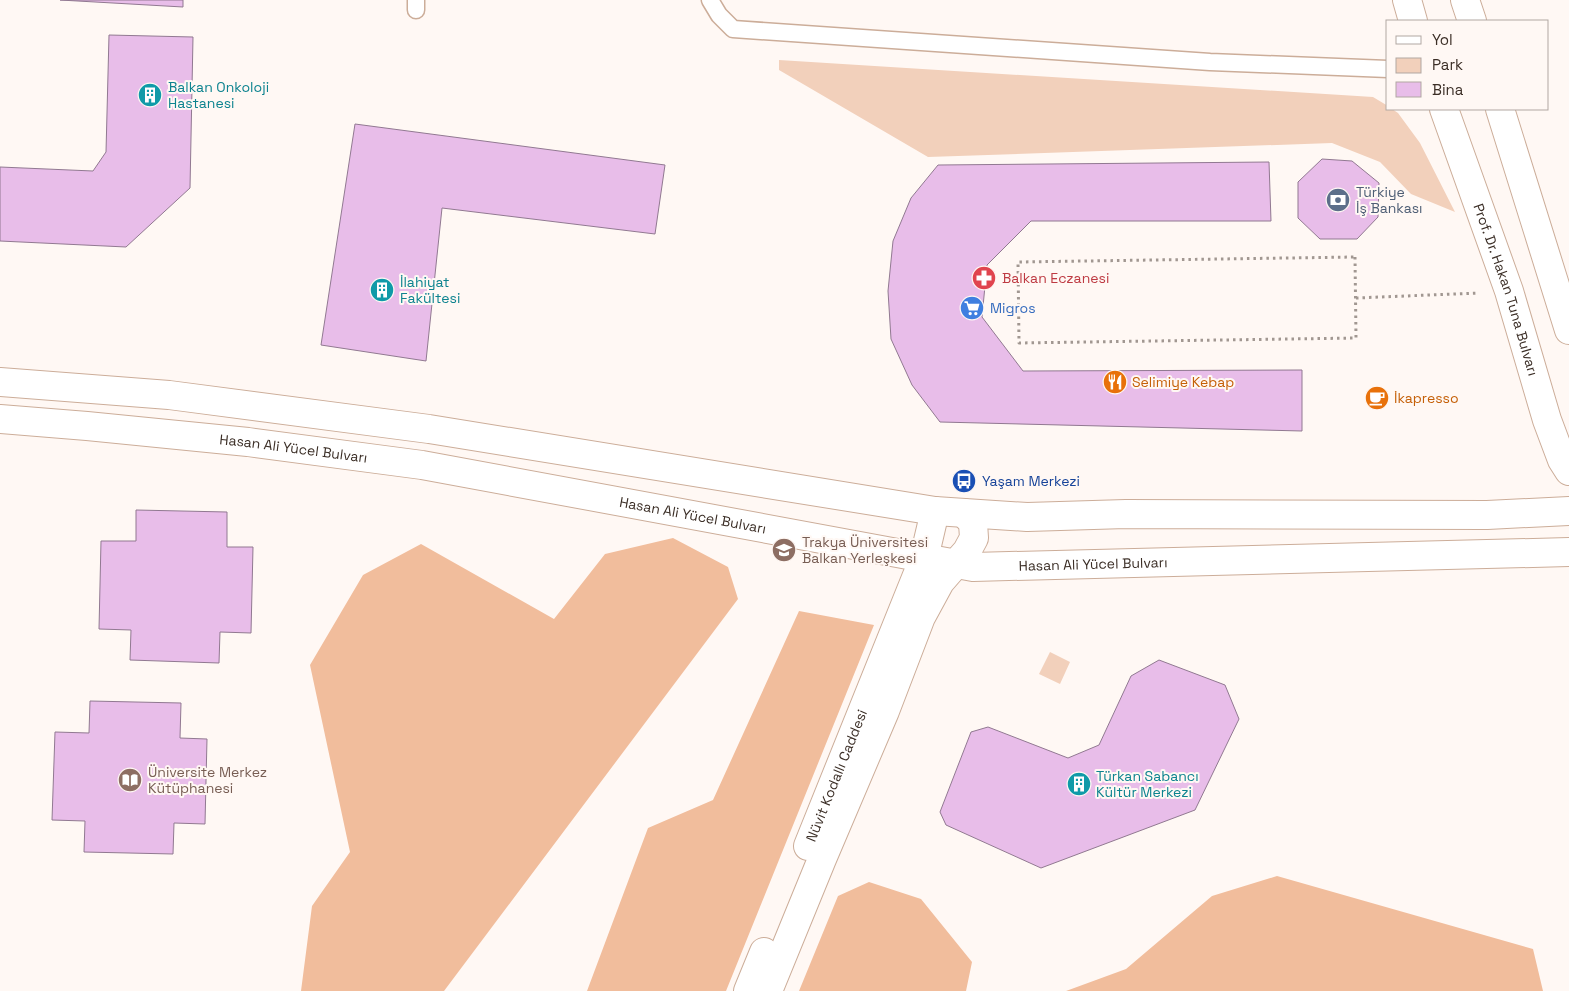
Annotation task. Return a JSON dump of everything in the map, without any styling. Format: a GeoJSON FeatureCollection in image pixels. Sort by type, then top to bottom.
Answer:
{"type":"FeatureCollection","features":[{"type":"Feature","properties":{"kind":"street"},"geometry":{"type":"LineString","coordinates":[[1406,0],[1413,20]]}},
{"type":"Feature","properties":{"kind":"street"},"geometry":{"type":"LineString","coordinates":[[1465,0],[1472,20]]}},
{"type":"Feature","properties":{"kind":"street","name":"Prof. Dr. Hakan Tuna Bulvarı"},"geometry":{"type":"LineString","coordinates":[[1444,110],[1509,291],[1546,420],[1562,460],[1569,471]]}},
{"type":"Feature","properties":{"kind":"street"},"geometry":{"type":"LineString","coordinates":[[1500,110],[1569,330]]}},
{"type":"Feature","properties":{"kind":"street"},"geometry":{"type":"LineString","coordinates":[[0,382],[168,395],[429,429],[935,511],[1027,517],[1126,514],[1487,515],[1569,511]]}},
{"type":"Feature","properties":{"kind":"street","name":"Hasan Ali Yücel Bulvarı"},"geometry":{"type":"LineString","coordinates":[[0,419],[248,442],[422,465],[973,567],[1569,552]]}},
{"type":"Feature","properties":{"kind":"street","name":"Nüvit Kodallı Caddesi"},"geometry":{"type":"LineString","coordinates":[[748,991],[924,558],[935,511]]}},
{"type":"Feature","properties":{"kind":"street"},"geometry":{"type":"LineString","coordinates":[[768,991],[886,711],[921,617],[940,582],[967,551],[974,538],[973,523],[964,513]]}},
{"type":"Feature","properties":{"kind":"lane"},"geometry":{"type":"LineString","coordinates":[[710,0],[719,15],[733,29],[1210,62],[1386,69]]}},
{"type":"Feature","properties":{"kind":"path"},"geometry":{"type":"LineString","coordinates":[[1355,257],[1356,298],[1356,338],[1019,343],[1018,262],[1355,257]]}},
{"type":"Feature","properties":{"kind":"path"},"geometry":{"type":"LineString","coordinates":[[1356,298],[1509,291]]}},
{"type":"Feature","properties":{"kind":"green space"},"geometry":{"type":"Polygon","coordinates":[[[779,60],[1373,97],[1386,105],[1386,110],[1394,110],[1398,113],[1420,143],[1455,212],[1411,194],[1380,162],[1332,143],[928,157],[779,70],[779,60]]]}},
{"type":"Feature","properties":{"kind":"green space"},"geometry":{"type":"Polygon","coordinates":[[[1050,652],[1070,662],[1060,684],[1039,674],[1050,652]]]}},
{"type":"Feature","properties":{"kind":"shaded area"},"geometry":{"type":"Polygon","coordinates":[[[673,538],[728,567],[738,599],[444,991],[301,991],[312,906],[350,852],[310,665],[363,575],[421,544],[554,619],[605,554],[673,538]]]}},
{"type":"Feature","properties":{"kind":"shaded area"},"geometry":{"type":"Polygon","coordinates":[[[799,611],[874,625],[726,991],[587,991],[648,828],[713,800],[799,611]]]}},
{"type":"Feature","properties":{"kind":"shaded area"},"geometry":{"type":"Polygon","coordinates":[[[1277,876],[1533,949],[1543,991],[1066,991],[1126,969],[1212,896],[1277,876]]]}},
{"type":"Feature","properties":{"kind":"shaded area"},"geometry":{"type":"Polygon","coordinates":[[[869,882],[921,899],[972,962],[966,991],[799,991],[838,896],[869,882]]]}},
{"type":"Feature","properties":{"kind":"building"},"geometry":{"type":"Polygon","coordinates":[[[60,0],[183,0],[183,7],[60,0]]]}},
{"type":"Feature","properties":{"kind":"building","name":"Balkan Onkoloji Hastanesi"},"geometry":{"type":"Polygon","coordinates":[[[109,35],[193,37],[190,188],[126,247],[0,241],[0,167],[93,171],[106,152],[109,35]]]}},
{"type":"Feature","properties":{"kind":"building","name":"İlahiyat Fakültesi"},"geometry":{"type":"Polygon","coordinates":[[[355,124],[665,165],[655,234],[442,208],[426,361],[321,345],[355,124]]]}},
{"type":"Feature","properties":{"kind":"building","name":"Türkiye İş Bankası"},"geometry":{"type":"Polygon","coordinates":[[[1322,159],[1352,161],[1379,183],[1378,217],[1357,239],[1320,239],[1298,218],[1298,182],[1322,159]]]}},
{"type":"Feature","properties":{"kind":"building"},"geometry":{"type":"Polygon","coordinates":[[[1269,162],[1271,221],[1031,221],[987,265],[982,317],[1023,371],[1302,370],[1302,431],[940,422],[912,385],[891,339],[888,291],[893,241],[911,198],[938,165],[1269,162]]]}},
{"type":"Feature","properties":{"kind":"building"},"geometry":{"type":"Polygon","coordinates":[[[136,510],[227,512],[227,547],[253,547],[251,633],[220,632],[219,663],[130,660],[131,630],[99,629],[101,541],[136,541],[136,510]]]}},
{"type":"Feature","properties":{"kind":"building","name":"Türkan Sabancı Kültür Merkezi"},"geometry":{"type":"Polygon","coordinates":[[[1159,660],[1225,685],[1239,719],[1195,810],[1041,868],[946,825],[940,812],[971,732],[988,727],[1068,758],[1099,745],[1131,676],[1159,660]]]}},
{"type":"Feature","properties":{"kind":"building","name":"Üniversite Merkez Kütüphanesi"},"geometry":{"type":"Polygon","coordinates":[[[90,701],[181,703],[180,738],[207,739],[205,824],[174,823],[173,854],[84,852],[85,821],[52,820],[55,732],[89,733],[90,701]]]}},
{"type":"Feature","properties":{"kind":"place","name":"Balkan Onkoloji Hastanesi"},"geometry":{"type":"Point","coordinates":[150,95]}},
{"type":"Feature","properties":{"kind":"place","name":"Türkiye İş Bankası"},"geometry":{"type":"Point","coordinates":[1338,200]}},
{"type":"Feature","properties":{"kind":"place","name":"Balkan Eczanesi"},"geometry":{"type":"Point","coordinates":[984,278]}},
{"type":"Feature","properties":{"kind":"place","name":"İlahiyat Fakültesi"},"geometry":{"type":"Point","coordinates":[382,290]}},
{"type":"Feature","properties":{"kind":"place","name":"Migros"},"geometry":{"type":"Point","coordinates":[972,308]}},
{"type":"Feature","properties":{"kind":"place","name":"Selimiye Kebap"},"geometry":{"type":"Point","coordinates":[1115,382]}},
{"type":"Feature","properties":{"kind":"place","name":"İkapresso"},"geometry":{"type":"Point","coordinates":[1377,398]}},
{"type":"Feature","properties":{"kind":"place","name":"Yaşam Merkezi"},"geometry":{"type":"Point","coordinates":[964,481]}},
{"type":"Feature","properties":{"kind":"place","name":"Trakya Üniversitesi Balkan Yerleşkesi"},"geometry":{"type":"Point","coordinates":[784,550]}},
{"type":"Feature","properties":{"kind":"place","name":"Üniversite Merkez Kütüphanesi"},"geometry":{"type":"Point","coordinates":[130,780]}},
{"type":"Feature","properties":{"kind":"place","name":"Türkan Sabancı Kültür Merkezi"},"geometry":{"type":"Point","coordinates":[1079,784]}}]}
